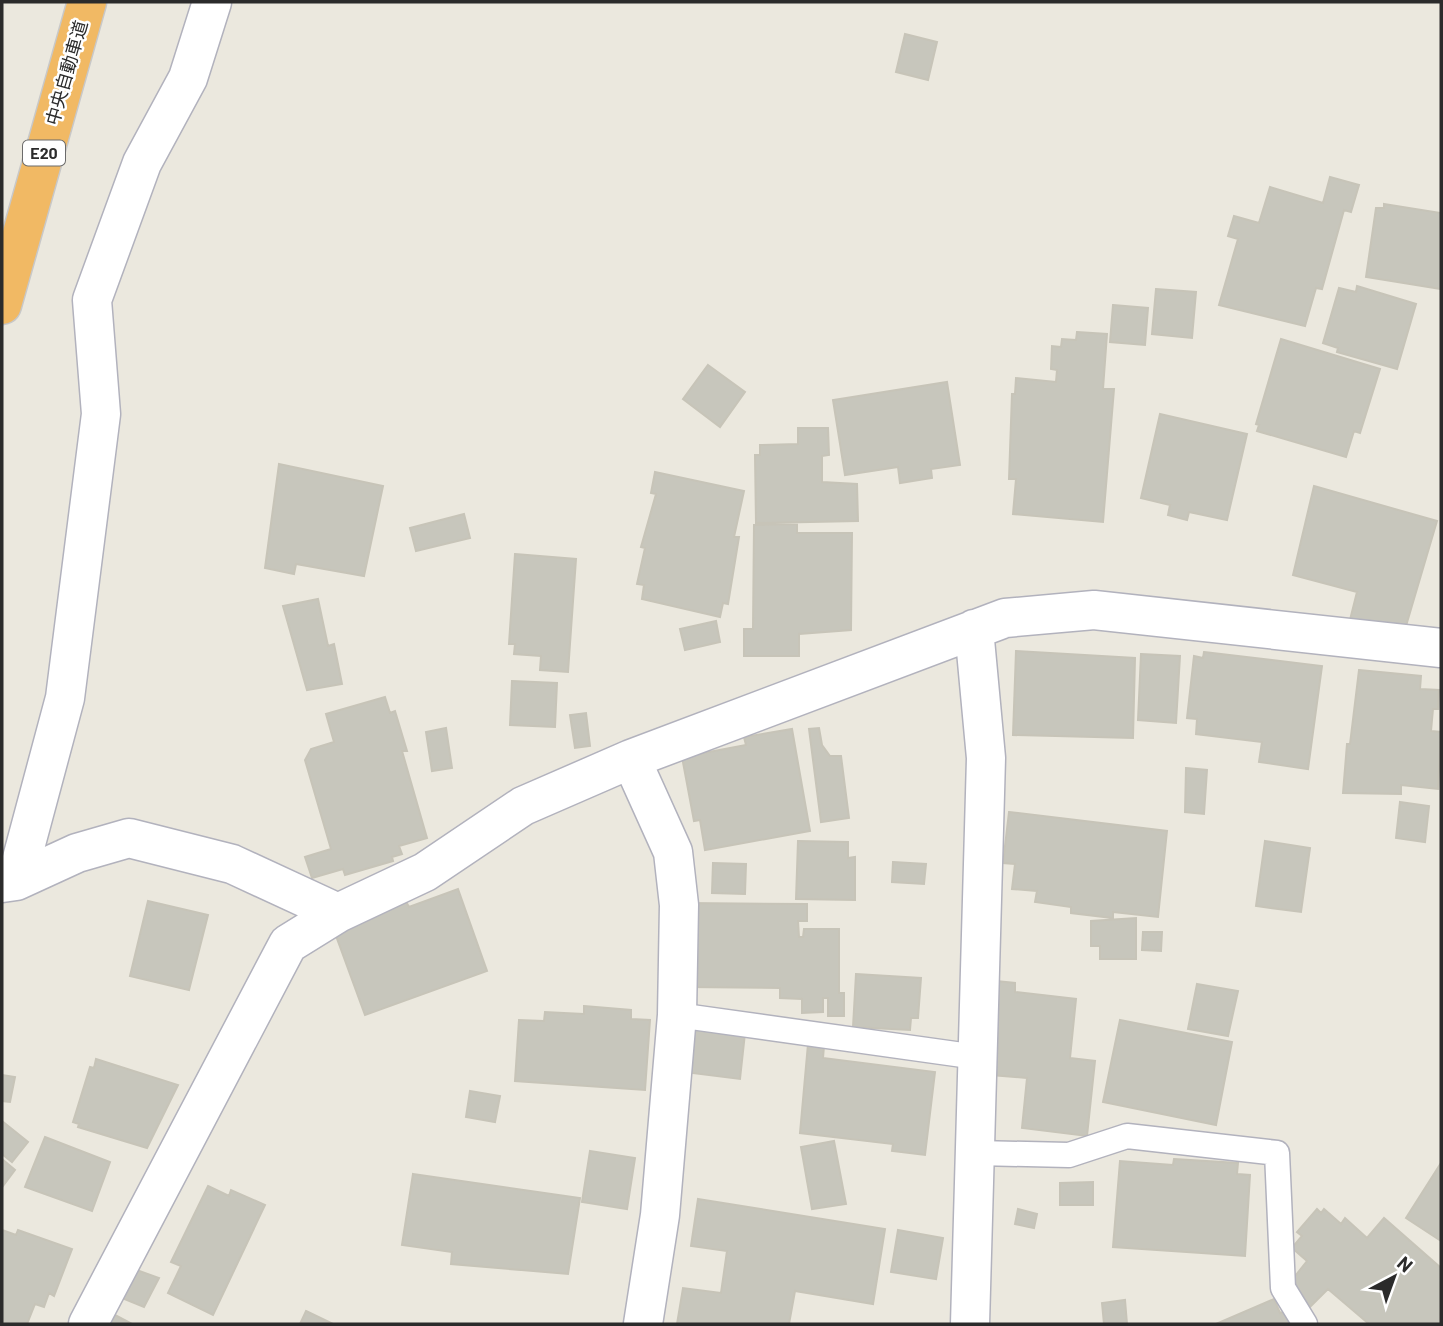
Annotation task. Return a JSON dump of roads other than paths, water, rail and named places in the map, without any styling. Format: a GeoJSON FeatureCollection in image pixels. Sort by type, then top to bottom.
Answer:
{"type":"FeatureCollection","features":[{"type":"Feature","properties":{"kind":"highway","name":"中央自動車道"},"geometry":{"type":"LineString","coordinates":[[2,305],[87,2]]}},
{"type":"Feature","properties":{"kind":"street"},"geometry":{"type":"LineString","coordinates":[[9,882],[65,698],[101,414],[92,300],[142,163],[188,78],[212,2]]}},
{"type":"Feature","properties":{"kind":"street"},"geometry":{"type":"LineString","coordinates":[[88,1324],[288,944],[338,913],[425,872],[523,806],[631,759],[1004,618],[1094,610],[1441,648]]}},
{"type":"Feature","properties":{"kind":"street"},"geometry":{"type":"LineString","coordinates":[[970,1324],[986,758],[974,629]]}},
{"type":"Feature","properties":{"kind":"street"},"geometry":{"type":"LineString","coordinates":[[631,759],[673,852],[679,905],[677,1015],[660,1215],[643,1324]]}},
{"type":"Feature","properties":{"kind":"street"},"geometry":{"type":"LineString","coordinates":[[9,882],[76,853],[129,838],[232,864],[338,913]]}},
{"type":"Feature","properties":{"kind":"lane"},"geometry":{"type":"LineString","coordinates":[[677,1015],[977,1058]]}},
{"type":"Feature","properties":{"kind":"lane"},"geometry":{"type":"LineString","coordinates":[[976,1153],[1069,1155],[1127,1136],[1277,1153],[1283,1288],[1305,1324]]}}]}
